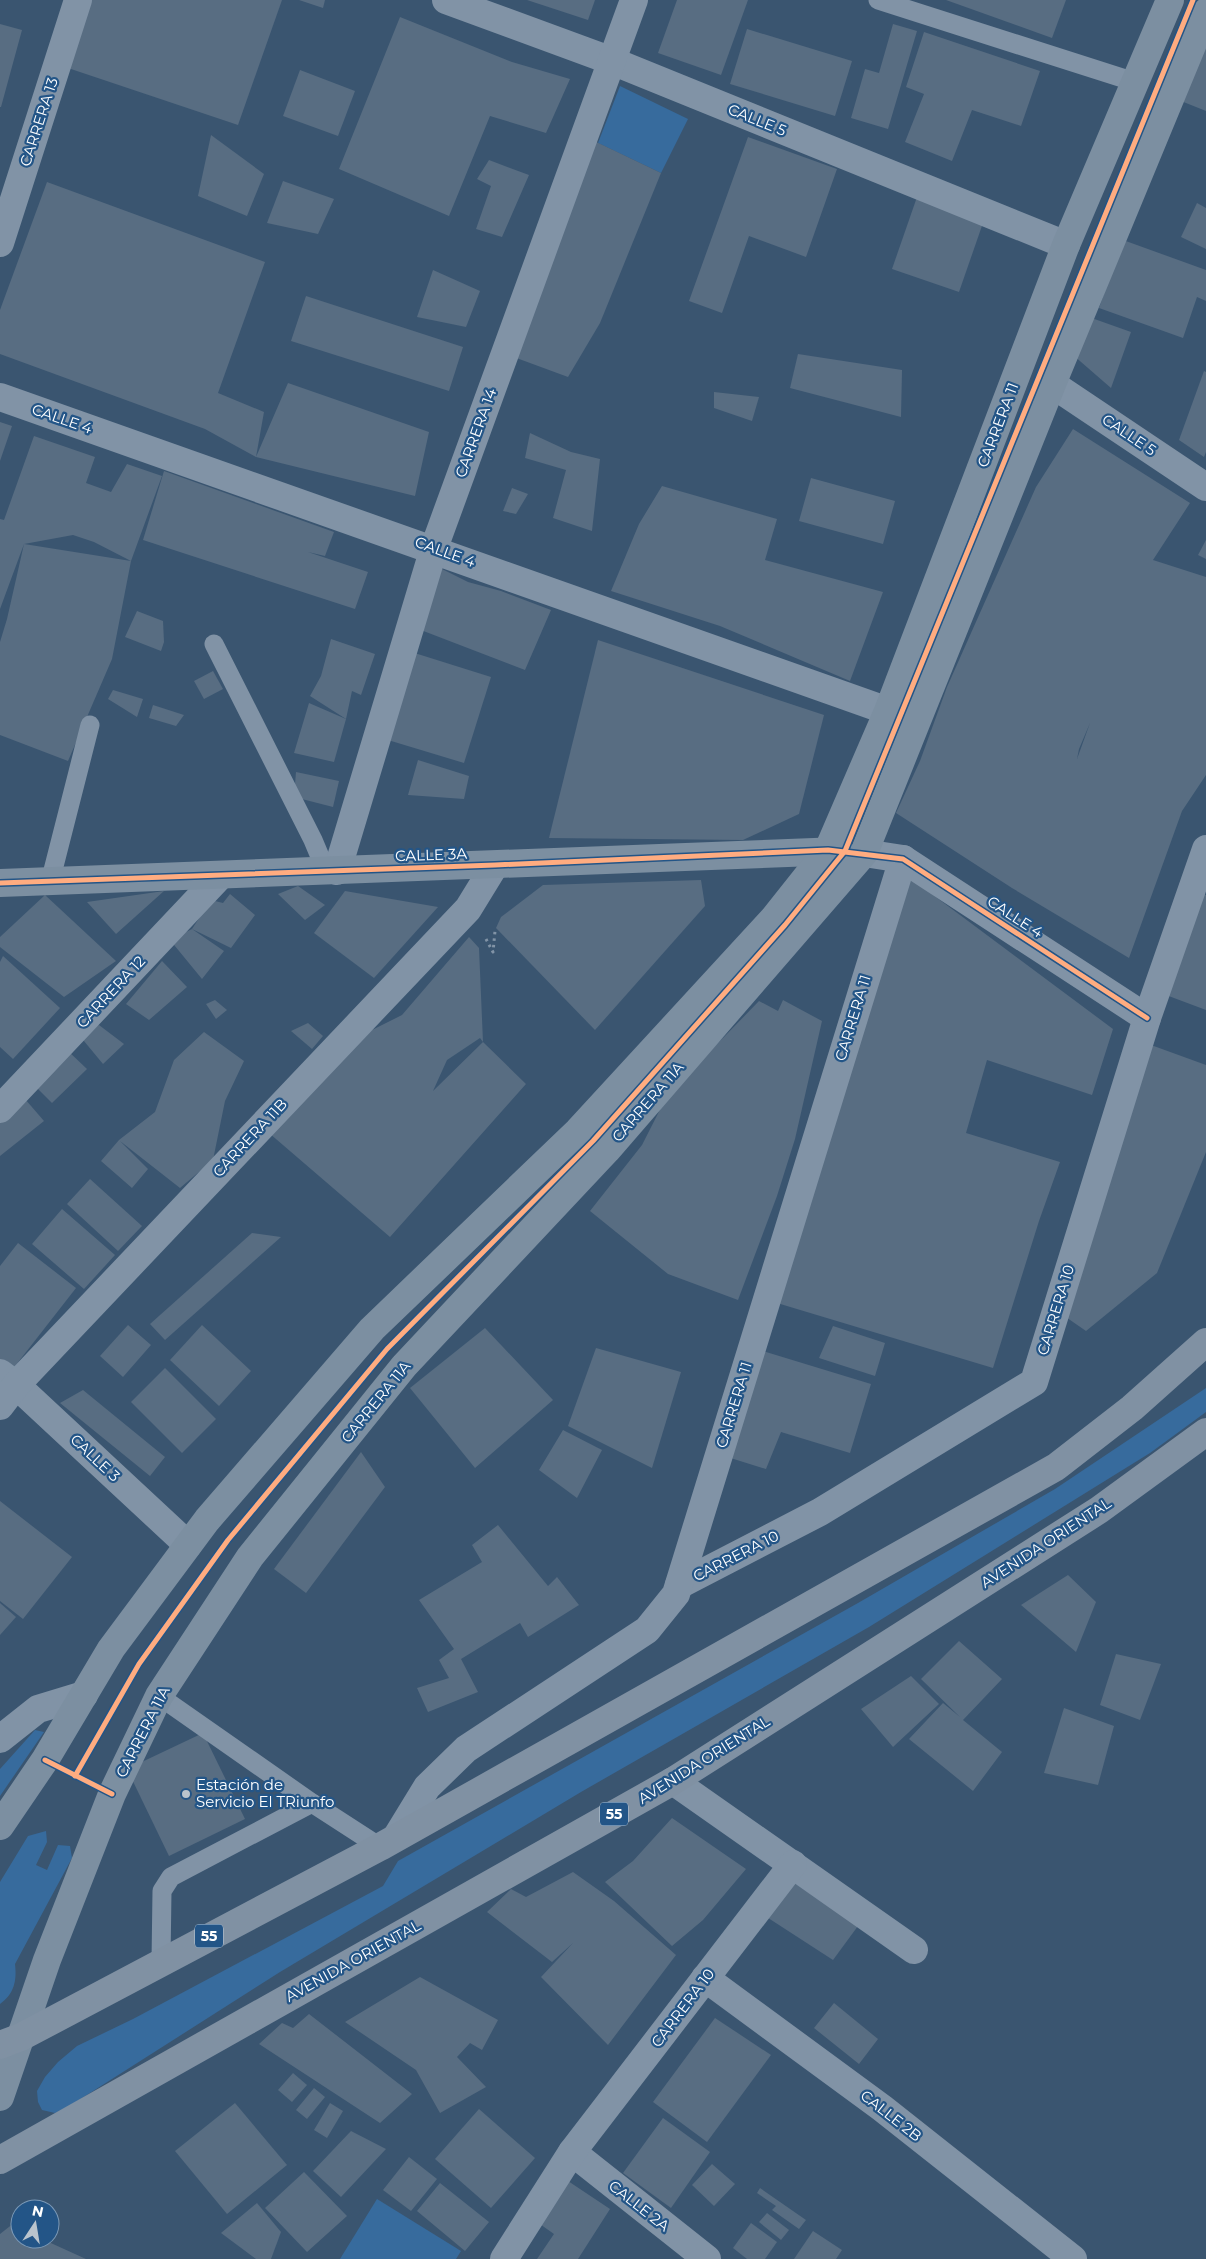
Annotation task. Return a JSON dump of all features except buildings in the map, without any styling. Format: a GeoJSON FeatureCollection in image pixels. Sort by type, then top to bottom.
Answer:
{"type":"FeatureCollection","features":[{"type":"Feature","properties":{"kind":"main road","name":"CARRERA 11"},"geometry":{"type":"LineString","coordinates":[[828,850],[888,710],[1066,245],[1170,0]]}},
{"type":"Feature","properties":{"kind":"main road"},"geometry":{"type":"LineString","coordinates":[[864,853],[1052,384],[1206,12]]}},
{"type":"Feature","properties":{"kind":"main road","name":"CALLE 3A"},"geometry":{"type":"LineString","coordinates":[[0,883],[495,865],[828,850],[864,853]]}},
{"type":"Feature","properties":{"kind":"main road","name":"CARRERA 11A"},"geometry":{"type":"LineString","coordinates":[[0,1826],[45,1760],[111,1649],[188,1545],[372,1330],[578,1131],[774,918],[828,850]]}},
{"type":"Feature","properties":{"kind":"main road","name":"CARRERA 11A"},"geometry":{"type":"LineString","coordinates":[[0,2098],[10,2041],[47,1960],[112,1794],[160,1696],[250,1557],[404,1366],[607,1150],[864,853]]}},
{"type":"Feature","properties":{"kind":"main road","name":"55"},"geometry":{"type":"LineString","coordinates":[[10,2041],[388,1841],[1056,1466],[1132,1408],[1206,1342]]}},
{"type":"Feature","properties":{"kind":"main road","name":"AVENIDA ORIENTAL"},"geometry":{"type":"LineString","coordinates":[[0,2160],[673,1781],[1099,1510],[1206,1432]]}},
{"type":"Feature","properties":{"kind":"street","name":"CARRERA 13"},"geometry":{"type":"LineString","coordinates":[[0,243],[78,0]]}},
{"type":"Feature","properties":{"kind":"street","name":"CALLE 5"},"geometry":{"type":"LineString","coordinates":[[446,0],[612,61],[1066,245]]}},
{"type":"Feature","properties":{"kind":"street","name":"CARRERA 14"},"geometry":{"type":"LineString","coordinates":[[331,871],[434,548],[634,0]]}},
{"type":"Feature","properties":{"kind":"street","name":"CALLE 5"},"geometry":{"type":"LineString","coordinates":[[1052,384],[1206,487]]}},
{"type":"Feature","properties":{"kind":"street","name":"CALLE 4"},"geometry":{"type":"LineString","coordinates":[[0,397],[434,548],[888,710]]}},
{"type":"Feature","properties":{"kind":"street","name":"CARRERA 10"},"geometry":{"type":"LineString","coordinates":[[679,1585],[820,1512],[1034,1382],[1147,1018],[1206,849]]}},
{"type":"Feature","properties":{"kind":"street","name":"CALLE 4"},"geometry":{"type":"LineString","coordinates":[[864,853],[902,859],[1147,1018]]}},
{"type":"Feature","properties":{"kind":"street","name":"CARRERA 11"},"geometry":{"type":"LineString","coordinates":[[388,1841],[427,1787],[466,1749],[647,1630],[676,1594],[902,859]]}},
{"type":"Feature","properties":{"kind":"street","name":"CARRERA 11B"},"geometry":{"type":"LineString","coordinates":[[5,1388],[468,908],[495,865]]}},
{"type":"Feature","properties":{"kind":"street","name":"CARRERA 12"},"geometry":{"type":"LineString","coordinates":[[0,1109],[221,875]]}},
{"type":"Feature","properties":{"kind":"street","name":"CALLE 3"},"geometry":{"type":"LineString","coordinates":[[5,1388],[188,1545]]}},
{"type":"Feature","properties":{"kind":"street"},"geometry":{"type":"LineString","coordinates":[[0,1739],[38,1709],[84,1695]]}},
{"type":"Feature","properties":{"kind":"street"},"geometry":{"type":"LineString","coordinates":[[673,1781],[914,1950]]}},
{"type":"Feature","properties":{"kind":"street","name":"CARRERA 10"},"geometry":{"type":"LineString","coordinates":[[504,2259],[572,2152],[793,1864]]}},
{"type":"Feature","properties":{"kind":"street","name":"CALLE 2B"},"geometry":{"type":"LineString","coordinates":[[705,1978],[882,2108],[1073,2259]]}},
{"type":"Feature","properties":{"kind":"street","name":"CALLE 2A"},"geometry":{"type":"LineString","coordinates":[[572,2152],[707,2259]]}},
{"type":"Feature","properties":{"kind":"lane"},"geometry":{"type":"LineString","coordinates":[[878,0],[1135,82]]}},
{"type":"Feature","properties":{"kind":"lane"},"geometry":{"type":"LineString","coordinates":[[214,644],[313,840],[331,871]]}},
{"type":"Feature","properties":{"kind":"lane"},"geometry":{"type":"LineString","coordinates":[[50,882],[90,725]]}},
{"type":"Feature","properties":{"kind":"lane"},"geometry":{"type":"LineString","coordinates":[[160,1696],[312,1803],[388,1841]]}},
{"type":"Feature","properties":{"kind":"lane"},"geometry":{"type":"LineString","coordinates":[[161,1961],[162,1891],[171,1877],[312,1803]]}},
{"type":"Feature","properties":{"kind":"shaded area"},"geometry":{"type":"Polygon","coordinates":[[[620,86],[688,119],[661,173],[598,143],[620,86]]]}},
{"type":"Feature","properties":{"kind":"shaded area"},"geometry":{"type":"Polygon","coordinates":[[[1206,1388],[1206,1412],[1150,1453],[869,1627],[581,1792],[280,1972],[68,2107],[55,2113],[42,2110],[38,2102],[37,2091],[45,2077],[58,2062],[77,2046],[133,2019],[383,1886],[398,1861],[858,1603],[1055,1489],[1206,1388]]]}},
{"type":"Feature","properties":{"kind":"shaded area"},"geometry":{"type":"Polygon","coordinates":[[[35,1730],[44,1732],[0,1796],[0,1769],[35,1730]]]}},
{"type":"Feature","properties":{"kind":"shaded area"},"geometry":{"type":"Polygon","coordinates":[[[46,1831],[47,1842],[36,1865],[47,1870],[58,1845],[70,1846],[72,1858],[15,1964],[15,1981],[9,1996],[0,2004],[0,1882],[28,1836],[46,1831]]]}},
{"type":"Feature","properties":{"kind":"shaded area"},"geometry":{"type":"Polygon","coordinates":[[[377,2199],[461,2251],[456,2259],[340,2259],[377,2199]]]}},
{"type":"Feature","properties":{"kind":"cycle path"},"geometry":{"type":"LineString","coordinates":[[75,1776],[139,1664],[228,1540],[387,1349],[593,1141],[785,925],[845,851],[1193,0]]}},
{"type":"Feature","properties":{"kind":"cycle path"},"geometry":{"type":"LineString","coordinates":[[0,883],[495,865],[828,850],[903,859],[1147,1018]]}},
{"type":"Feature","properties":{"kind":"cycle path"},"geometry":{"type":"LineString","coordinates":[[45,1760],[112,1794]]}},
{"type":"Feature","properties":{"kind":"place","name":"Estación de Servicio El TRiunfo"},"geometry":{"type":"Point","coordinates":[186,1794]}}]}
